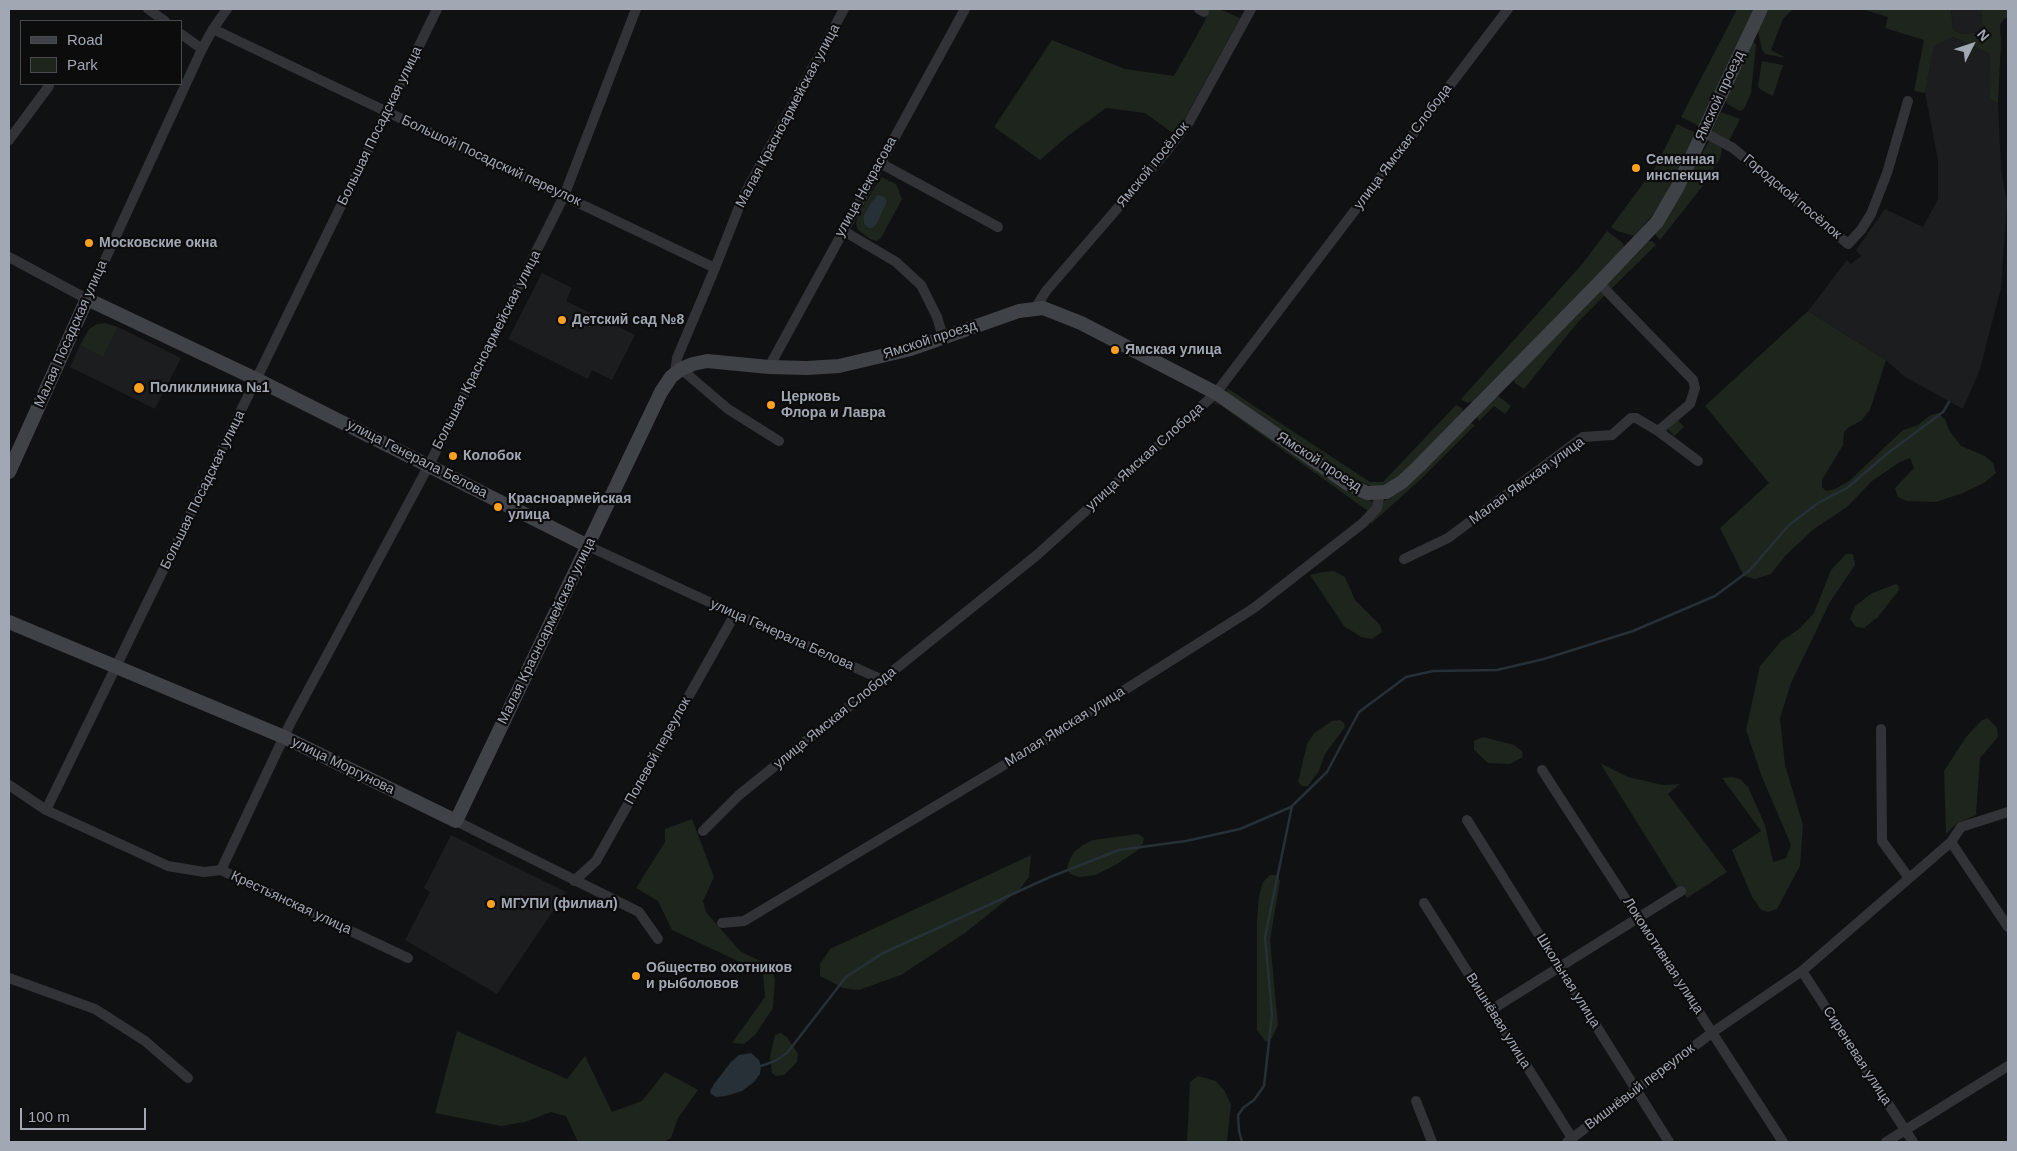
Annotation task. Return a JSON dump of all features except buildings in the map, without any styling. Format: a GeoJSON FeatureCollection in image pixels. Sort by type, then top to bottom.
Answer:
{"type":"FeatureCollection","features":[{"type":"Feature","properties":{"kind":"main road","name":"Ямской проезд"},"geometry":{"type":"LineString","coordinates":[[678,371],[693,364],[707,361],[769,367],[806,368],[839,366],[911,349],[1020,310],[1036,308],[1051,310],[1081,323],[1216,393],[1348,484],[1367,493],[1380,493],[1391,489],[1407,478],[1657,222],[1677,188],[1761,9]]}},
{"type":"Feature","properties":{"kind":"main road","name":"улица Генерала Белова"},"geometry":{"type":"LineString","coordinates":[[87,299],[256,379],[588,546]]}},
{"type":"Feature","properties":{"kind":"main road","name":"Малая Посадская улица"},"geometry":{"type":"LineString","coordinates":[[9,472],[87,299]]}},
{"type":"Feature","properties":{"kind":"main road","name":"Малая Красноармейская улица"},"geometry":{"type":"LineString","coordinates":[[456,821],[661,392],[678,371]]}},
{"type":"Feature","properties":{"kind":"main road","name":"улица Моргунова"},"geometry":{"type":"LineString","coordinates":[[9,622],[284,737],[456,821]]}},
{"type":"Feature","properties":{"kind":"street"},"geometry":{"type":"LineString","coordinates":[[148,9],[163,20]]}},
{"type":"Feature","properties":{"kind":"street","name":"Малая Посадская улица"},"geometry":{"type":"LineString","coordinates":[[87,299],[202,49],[227,9]]}},
{"type":"Feature","properties":{"kind":"street","name":"Большая Посадская улица"},"geometry":{"type":"LineString","coordinates":[[46,810],[437,9]]}},
{"type":"Feature","properties":{"kind":"street","name":"Большая Красноармейская улица"},"geometry":{"type":"LineString","coordinates":[[221,870],[284,737],[429,465],[564,196],[636,9]]}},
{"type":"Feature","properties":{"kind":"street","name":"Малая Красноармейская улица"},"geometry":{"type":"LineString","coordinates":[[678,371],[677,358],[716,268],[743,197],[844,9]]}},
{"type":"Feature","properties":{"kind":"street","name":"улица Некрасова"},"geometry":{"type":"LineString","coordinates":[[769,367],[842,230],[965,9]]}},
{"type":"Feature","properties":{"kind":"street","name":"Ямской посёлок"},"geometry":{"type":"LineString","coordinates":[[1036,308],[1046,291],[1166,152],[1189,122],[1251,9]]}},
{"type":"Feature","properties":{"kind":"street","name":"улица Ямская Слобода"},"geometry":{"type":"LineString","coordinates":[[704,831],[739,795],[1037,555],[1216,393],[1508,9]]}},
{"type":"Feature","properties":{"kind":"street","name":"Большой Посадский переулок"},"geometry":{"type":"LineString","coordinates":[[213,29],[716,268]]}},
{"type":"Feature","properties":{"kind":"street"},"geometry":{"type":"LineString","coordinates":[[182,35],[202,49]]}},
{"type":"Feature","properties":{"kind":"street"},"geometry":{"type":"LineString","coordinates":[[9,140],[49,86]]}},
{"type":"Feature","properties":{"kind":"street","name":"Городской посёлок"},"geometry":{"type":"LineString","coordinates":[[1703,132],[1733,148],[1848,244],[1861,230],[1871,214],[1887,173],[1908,101]]}},
{"type":"Feature","properties":{"kind":"street"},"geometry":{"type":"LineString","coordinates":[[880,163],[998,226]]}},
{"type":"Feature","properties":{"kind":"street"},"geometry":{"type":"LineString","coordinates":[[842,230],[896,262],[921,285],[937,317],[943,337]]}},
{"type":"Feature","properties":{"kind":"street","name":"улица Генерала Белова"},"geometry":{"type":"LineString","coordinates":[[9,257],[87,299]]}},
{"type":"Feature","properties":{"kind":"street"},"geometry":{"type":"LineString","coordinates":[[1599,283],[1694,380],[1695,388],[1690,404],[1658,431]]}},
{"type":"Feature","properties":{"kind":"street"},"geometry":{"type":"LineString","coordinates":[[678,371],[728,409],[778,441]]}},
{"type":"Feature","properties":{"kind":"street","name":"Малая Ямская улица"},"geometry":{"type":"LineString","coordinates":[[1404,559],[1448,538],[1583,437],[1612,435],[1631,418],[1636,418],[1658,431],[1698,461]]}},
{"type":"Feature","properties":{"kind":"street","name":"Малая Ямская улица"},"geometry":{"type":"LineString","coordinates":[[722,923],[744,921],[1044,741],[1254,608],[1363,524],[1377,508],[1380,493]]}},
{"type":"Feature","properties":{"kind":"street","name":"улица Генерала Белова"},"geometry":{"type":"LineString","coordinates":[[588,546],[883,680]]}},
{"type":"Feature","properties":{"kind":"street","name":"Полевой переулок"},"geometry":{"type":"LineString","coordinates":[[574,882],[596,861],[735,614]]}},
{"type":"Feature","properties":{"kind":"street"},"geometry":{"type":"LineString","coordinates":[[1881,729],[1882,841],[1909,878]]}},
{"type":"Feature","properties":{"kind":"street","name":"Локомотивная улица"},"geometry":{"type":"LineString","coordinates":[[1542,770],[1783,1142]]}},
{"type":"Feature","properties":{"kind":"street","name":"Крестьянская улица"},"geometry":{"type":"LineString","coordinates":[[9,785],[46,810],[168,866],[204,872],[221,870],[408,958]]}},
{"type":"Feature","properties":{"kind":"street","name":"Вишнёвый переулок"},"geometry":{"type":"LineString","coordinates":[[1570,1140],[1713,1032],[1802,971],[1951,842],[1961,827],[2008,812]]}},
{"type":"Feature","properties":{"kind":"street","name":"Школьная улица"},"geometry":{"type":"LineString","coordinates":[[1467,820],[1669,1142]]}},
{"type":"Feature","properties":{"kind":"street","name":"улица Моргунова"},"geometry":{"type":"LineString","coordinates":[[456,821],[574,882],[639,912],[658,939]]}},
{"type":"Feature","properties":{"kind":"street"},"geometry":{"type":"LineString","coordinates":[[1951,842],[2008,927]]}},
{"type":"Feature","properties":{"kind":"street"},"geometry":{"type":"LineString","coordinates":[[1491,1010],[1681,891]]}},
{"type":"Feature","properties":{"kind":"street","name":"Вишнёвая улица"},"geometry":{"type":"LineString","coordinates":[[1424,904],[1570,1140]]}},
{"type":"Feature","properties":{"kind":"street","name":"Сиреневая улица"},"geometry":{"type":"LineString","coordinates":[[1802,971],[1913,1142]]}},
{"type":"Feature","properties":{"kind":"street"},"geometry":{"type":"LineString","coordinates":[[9,978],[95,1009],[145,1041],[188,1078]]}},
{"type":"Feature","properties":{"kind":"street"},"geometry":{"type":"LineString","coordinates":[[1886,1142],[2008,1066]]}},
{"type":"Feature","properties":{"kind":"street"},"geometry":{"type":"LineString","coordinates":[[1416,1101],[1432,1142]]}},
{"type":"Feature","properties":{"kind":"shaded area"},"geometry":{"type":"Polygon","coordinates":[[[1951,9],[1981,9],[1983,32],[1962,34],[1953,29],[1951,9]]]}},
{"type":"Feature","properties":{"kind":"shaded area"},"geometry":{"type":"Polygon","coordinates":[[[1953,37],[1990,54],[1989,99],[1998,103],[2001,169],[2007,202],[2001,288],[1980,369],[1963,409],[1905,377],[1886,360],[1808,311],[1847,260],[1851,264],[1861,256],[1856,250],[1885,209],[1923,227],[1938,199],[1938,160],[1925,93],[1934,45],[1953,37]]]}},
{"type":"Feature","properties":{"kind":"shaded area"},"geometry":{"type":"Polygon","coordinates":[[[878,195],[885,197],[887,202],[877,223],[873,228],[869,228],[864,224],[863,217],[872,201],[878,195]]]}},
{"type":"Feature","properties":{"kind":"shaded area","name":"Детский сад №8"},"geometry":{"type":"Polygon","coordinates":[[[542,273],[572,288],[566,301],[635,335],[612,380],[592,370],[588,379],[508,339],[542,273]]]}},
{"type":"Feature","properties":{"kind":"shaded area","name":"Поликлиника №1"},"geometry":{"type":"Polygon","coordinates":[[[118,327],[181,358],[155,409],[70,367],[80,345],[103,356],[118,327]]]}},
{"type":"Feature","properties":{"kind":"shaded area","name":"МГУПИ (филиал)"},"geometry":{"type":"Polygon","coordinates":[[[451,835],[566,892],[497,994],[405,940],[430,892],[424,888],[451,835]]]}},
{"type":"Feature","properties":{"kind":"shaded area"},"geometry":{"type":"Polygon","coordinates":[[[751,1053],[759,1060],[761,1066],[760,1074],[754,1082],[742,1091],[726,1096],[716,1097],[711,1094],[710,1091],[714,1084],[731,1062],[739,1055],[751,1053]]]}},
{"type":"Feature","properties":{"kind":"green space"},"geometry":{"type":"Polygon","coordinates":[[[1209,9],[1219,9],[1240,18],[1185,118],[1174,134],[1145,113],[1106,108],[1068,136],[1040,160],[994,127],[1052,40],[1125,69],[1174,76],[1205,21],[1209,9]]]}},
{"type":"Feature","properties":{"kind":"green space"},"geometry":{"type":"Polygon","coordinates":[[[1737,9],[1753,9],[1699,126],[1681,117],[1737,9]]]}},
{"type":"Feature","properties":{"kind":"green space"},"geometry":{"type":"Polygon","coordinates":[[[1769,9],[1793,9],[1783,19],[1771,50],[1786,58],[1765,54],[1762,50],[1758,31],[1769,9]]]}},
{"type":"Feature","properties":{"kind":"green space"},"geometry":{"type":"Polygon","coordinates":[[[1862,9],[1951,9],[1953,29],[1962,34],[1983,32],[1981,9],[2008,9],[2008,18],[2005,18],[2000,25],[1998,103],[1989,99],[1990,54],[1953,37],[1934,46],[1925,93],[1914,91],[1924,40],[1885,28],[1888,17],[1862,9]]]}},
{"type":"Feature","properties":{"kind":"green space"},"geometry":{"type":"Polygon","coordinates":[[[1753,41],[1756,45],[1751,93],[1744,109],[1740,111],[1727,104],[1726,99],[1753,41]]]}},
{"type":"Feature","properties":{"kind":"green space"},"geometry":{"type":"Polygon","coordinates":[[[1762,61],[1783,65],[1773,96],[1758,86],[1762,61]]]}},
{"type":"Feature","properties":{"kind":"green space"},"geometry":{"type":"Polygon","coordinates":[[[1721,112],[1740,119],[1729,141],[1712,131],[1721,112]]]}},
{"type":"Feature","properties":{"kind":"green space"},"geometry":{"type":"Polygon","coordinates":[[[1677,124],[1696,133],[1664,198],[1651,217],[1634,236],[1617,231],[1611,227],[1656,166],[1677,124]]]}},
{"type":"Feature","properties":{"kind":"green space"},"geometry":{"type":"Polygon","coordinates":[[[1709,141],[1721,147],[1720,159],[1710,174],[1699,169],[1697,173],[1692,171],[1709,141]]]}},
{"type":"Feature","properties":{"kind":"green space"},"geometry":{"type":"Polygon","coordinates":[[[1690,175],[1705,183],[1660,240],[1655,234],[1675,205],[1690,175]]]}},
{"type":"Feature","properties":{"kind":"green space"},"geometry":{"type":"Polygon","coordinates":[[[881,177],[896,184],[902,199],[881,238],[877,241],[870,239],[858,230],[856,223],[858,215],[881,177]],[[874,198],[863,217],[864,224],[873,228],[887,202],[874,198]]]}},
{"type":"Feature","properties":{"kind":"green space"},"geometry":{"type":"Polygon","coordinates":[[[1607,231],[1623,243],[1624,248],[1473,401],[1467,403],[1461,399],[1583,263],[1607,231]]]}},
{"type":"Feature","properties":{"kind":"green space"},"geometry":{"type":"Polygon","coordinates":[[[1648,241],[1652,241],[1656,245],[1610,290],[1607,283],[1648,241]]]}},
{"type":"Feature","properties":{"kind":"green space"},"geometry":{"type":"Polygon","coordinates":[[[1599,291],[1606,294],[1578,322],[1524,389],[1515,383],[1514,379],[1599,291]]]}},
{"type":"Feature","properties":{"kind":"green space"},"geometry":{"type":"Polygon","coordinates":[[[1808,311],[1886,360],[1870,410],[1861,421],[1844,432],[1843,445],[1822,480],[1822,487],[1826,491],[1835,489],[1849,481],[1903,430],[1918,425],[1929,416],[1937,413],[1945,419],[1949,430],[1961,446],[1985,456],[1993,463],[1996,473],[1984,483],[1963,493],[1936,502],[1906,501],[1898,497],[1895,488],[1914,468],[1910,458],[1900,462],[1872,481],[1847,507],[1814,529],[1786,555],[1771,574],[1755,579],[1744,576],[1720,528],[1769,483],[1705,406],[1808,311]]]}},
{"type":"Feature","properties":{"kind":"green space"},"geometry":{"type":"Polygon","coordinates":[[[105,323],[118,327],[103,357],[80,345],[89,329],[97,324],[105,323]]]}},
{"type":"Feature","properties":{"kind":"green space"},"geometry":{"type":"Polygon","coordinates":[[[1227,388],[1370,482],[1383,482],[1456,405],[1462,408],[1463,412],[1396,480],[1387,485],[1374,487],[1351,478],[1232,397],[1227,392],[1227,388]]]}},
{"type":"Feature","properties":{"kind":"green space"},"geometry":{"type":"Polygon","coordinates":[[[1497,395],[1511,406],[1505,414],[1494,406],[1479,421],[1477,417],[1497,395]]]}},
{"type":"Feature","properties":{"kind":"green space"},"geometry":{"type":"Polygon","coordinates":[[[1216,402],[1348,491],[1373,502],[1373,506],[1368,511],[1220,405],[1212,403],[1216,402]]]}},
{"type":"Feature","properties":{"kind":"green space"},"geometry":{"type":"Polygon","coordinates":[[[1678,420],[1684,427],[1674,436],[1668,429],[1678,420]]]}},
{"type":"Feature","properties":{"kind":"green space"},"geometry":{"type":"Polygon","coordinates":[[[1470,423],[1475,425],[1420,480],[1371,524],[1370,521],[1384,501],[1403,489],[1470,423]]]}},
{"type":"Feature","properties":{"kind":"green space"},"geometry":{"type":"Polygon","coordinates":[[[1846,554],[1853,554],[1855,565],[1830,602],[1791,683],[1780,718],[1785,765],[1803,825],[1800,866],[1777,909],[1768,912],[1761,910],[1752,897],[1732,850],[1761,831],[1722,778],[1732,777],[1740,779],[1748,787],[1765,825],[1773,862],[1786,858],[1791,845],[1762,777],[1746,730],[1760,666],[1781,641],[1799,629],[1814,613],[1831,570],[1846,554]]]}},
{"type":"Feature","properties":{"kind":"green space"},"geometry":{"type":"Polygon","coordinates":[[[1334,571],[1345,577],[1355,600],[1380,625],[1382,632],[1372,639],[1361,637],[1344,626],[1310,575],[1334,571]]]}},
{"type":"Feature","properties":{"kind":"green space"},"geometry":{"type":"Polygon","coordinates":[[[1896,584],[1899,590],[1878,617],[1864,628],[1856,627],[1850,619],[1855,606],[1872,593],[1896,584]]]}},
{"type":"Feature","properties":{"kind":"green space"},"geometry":{"type":"Polygon","coordinates":[[[1988,718],[1997,728],[1998,737],[1980,758],[1976,815],[1956,824],[1946,834],[1944,771],[1966,737],[1982,720],[1988,718]]]}},
{"type":"Feature","properties":{"kind":"green space"},"geometry":{"type":"Polygon","coordinates":[[[1340,720],[1344,723],[1345,727],[1325,754],[1319,771],[1308,786],[1302,786],[1298,782],[1307,744],[1314,733],[1332,721],[1340,720]]]}},
{"type":"Feature","properties":{"kind":"green space"},"geometry":{"type":"Polygon","coordinates":[[[1483,737],[1514,745],[1522,751],[1523,757],[1510,764],[1488,763],[1474,750],[1474,741],[1483,737]]]}},
{"type":"Feature","properties":{"kind":"green space"},"geometry":{"type":"Polygon","coordinates":[[[1600,763],[1628,777],[1663,785],[1680,784],[1668,794],[1727,872],[1687,898],[1676,885],[1600,763]]]}},
{"type":"Feature","properties":{"kind":"green space"},"geometry":{"type":"Polygon","coordinates":[[[692,819],[714,877],[703,901],[706,912],[740,951],[770,966],[775,979],[773,1008],[755,1035],[744,1044],[732,1043],[765,997],[763,973],[672,930],[658,901],[636,888],[665,842],[665,829],[692,819]]]}},
{"type":"Feature","properties":{"kind":"green space"},"geometry":{"type":"Polygon","coordinates":[[[1138,834],[1144,838],[1143,843],[1138,850],[1117,864],[1096,875],[1079,877],[1070,874],[1067,867],[1070,859],[1074,852],[1083,845],[1093,840],[1138,834]]]}},
{"type":"Feature","properties":{"kind":"green space"},"geometry":{"type":"Polygon","coordinates":[[[1031,855],[1029,877],[1020,889],[965,933],[901,975],[859,990],[843,988],[820,976],[820,964],[830,949],[1031,855]]]}},
{"type":"Feature","properties":{"kind":"green space"},"geometry":{"type":"Polygon","coordinates":[[[1270,875],[1277,875],[1280,881],[1270,940],[1278,1025],[1272,1038],[1266,1042],[1257,1030],[1257,919],[1259,896],[1263,882],[1270,875]]]}},
{"type":"Feature","properties":{"kind":"green space"},"geometry":{"type":"Polygon","coordinates":[[[457,1031],[567,1079],[585,1056],[612,1112],[642,1101],[665,1072],[698,1090],[678,1118],[671,1138],[664,1142],[578,1142],[566,1116],[551,1112],[525,1122],[501,1126],[435,1113],[457,1031]]]}},
{"type":"Feature","properties":{"kind":"green space"},"geometry":{"type":"Polygon","coordinates":[[[781,1033],[787,1037],[798,1054],[797,1062],[784,1075],[776,1076],[772,1073],[770,1056],[775,1035],[781,1033]]]}},
{"type":"Feature","properties":{"kind":"green space"},"geometry":{"type":"Polygon","coordinates":[[[1198,1076],[1216,1081],[1224,1090],[1231,1104],[1227,1142],[1187,1142],[1190,1082],[1198,1076]]]}},
{"type":"Feature","properties":{"kind":"waterway"},"geometry":{"type":"LineString","coordinates":[[1242,1142],[1238,1115],[1244,1107],[1254,1100],[1264,1086],[1272,1015],[1265,937],[1292,806],[1327,772],[1359,712],[1406,677],[1433,671],[1497,670],[1544,659],[1633,631],[1715,596],[1750,570],[1789,525],[1818,503],[1847,488],[1888,453],[1943,412],[1949,402]]}},
{"type":"Feature","properties":{"kind":"waterway"},"geometry":{"type":"LineString","coordinates":[[761,1066],[775,1061],[787,1053],[846,977],[883,953],[1050,877],[1119,850],[1186,841],[1240,829],[1291,807]]}},
{"type":"Feature","properties":{"kind":"place","name":"Семенная инспекция"},"geometry":{"type":"Point","coordinates":[1636,168]}},
{"type":"Feature","properties":{"kind":"place","name":"Московские окна"},"geometry":{"type":"Point","coordinates":[89,243]}},
{"type":"Feature","properties":{"kind":"place","name":"Детский сад №8"},"geometry":{"type":"Point","coordinates":[562,320]}},
{"type":"Feature","properties":{"kind":"place","name":"Ямская улица"},"geometry":{"type":"Point","coordinates":[1115,350]}},
{"type":"Feature","properties":{"kind":"place","name":"Поликлиника №1"},"geometry":{"type":"Point","coordinates":[139,388]}},
{"type":"Feature","properties":{"kind":"place","name":"Церковь Флора и Лавра"},"geometry":{"type":"Point","coordinates":[771,405]}},
{"type":"Feature","properties":{"kind":"place","name":"Колобок"},"geometry":{"type":"Point","coordinates":[453,456]}},
{"type":"Feature","properties":{"kind":"place","name":"Красноармейская улица"},"geometry":{"type":"Point","coordinates":[498,507]}},
{"type":"Feature","properties":{"kind":"place","name":"МГУПИ (филиал)"},"geometry":{"type":"Point","coordinates":[491,904]}},
{"type":"Feature","properties":{"kind":"place","name":"Общество охотников и рыболовов"},"geometry":{"type":"Point","coordinates":[636,976]}}]}
